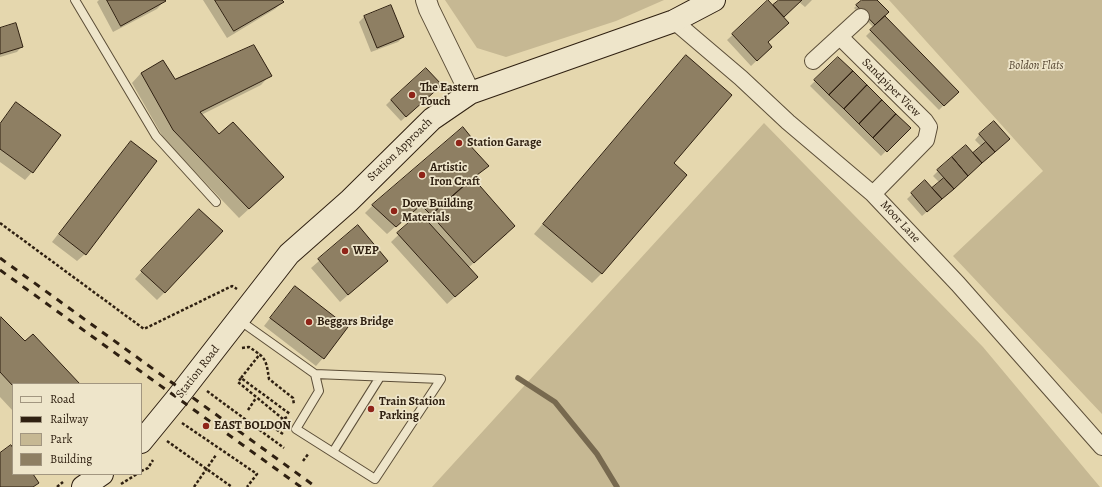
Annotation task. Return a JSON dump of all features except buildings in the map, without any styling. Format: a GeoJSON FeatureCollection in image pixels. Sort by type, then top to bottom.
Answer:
{"type":"FeatureCollection","features":[{"type":"Feature","properties":{"kind":"main road","name":"Station Approach"},"geometry":{"type":"LineString","coordinates":[[253,301],[289,254],[349,201],[432,119],[470,93],[674,21],[714,0]]}},
{"type":"Feature","properties":{"kind":"main road","name":"Station Road"},"geometry":{"type":"LineString","coordinates":[[148,449],[238,320],[253,301]]}},
{"type":"Feature","properties":{"kind":"main road"},"geometry":{"type":"LineString","coordinates":[[83,487],[101,475]]}},
{"type":"Feature","properties":{"kind":"street"},"geometry":{"type":"LineString","coordinates":[[426,0],[428,9],[470,93]]}},
{"type":"Feature","properties":{"kind":"street"},"geometry":{"type":"LineString","coordinates":[[813,61],[861,17]]}},
{"type":"Feature","properties":{"kind":"street","name":"Moor Lane"},"geometry":{"type":"LineString","coordinates":[[674,21],[741,78],[788,122],[873,194],[958,284],[1102,447]]}},
{"type":"Feature","properties":{"kind":"street","name":"Sandpiper View"},"geometry":{"type":"LineString","coordinates":[[840,37],[929,127],[926,140],[873,194]]}},
{"type":"Feature","properties":{"kind":"lane"},"geometry":{"type":"LineString","coordinates":[[75,0],[156,136],[216,202]]}},
{"type":"Feature","properties":{"kind":"lane"},"geometry":{"type":"LineString","coordinates":[[238,320],[315,374],[441,379],[375,479],[296,428],[319,391],[315,374]]}},
{"type":"Feature","properties":{"kind":"lane"},"geometry":{"type":"LineString","coordinates":[[333,452],[380,377]]}},
{"type":"Feature","properties":{"kind":"path"},"geometry":{"type":"LineString","coordinates":[[0,223],[144,329],[232,286],[253,301]]}},
{"type":"Feature","properties":{"kind":"path"},"geometry":{"type":"LineString","coordinates":[[241,349],[250,347],[260,354],[267,361],[269,379],[293,398],[294,409],[291,414],[283,419],[274,428]]}},
{"type":"Feature","properties":{"kind":"path"},"geometry":{"type":"LineString","coordinates":[[260,354],[238,382],[283,419]]}},
{"type":"Feature","properties":{"kind":"path"},"geometry":{"type":"LineString","coordinates":[[241,378],[291,414]]}},
{"type":"Feature","properties":{"kind":"path"},"geometry":{"type":"LineString","coordinates":[[205,390],[284,448]]}},
{"type":"Feature","properties":{"kind":"path"},"geometry":{"type":"LineString","coordinates":[[248,410],[256,398]]}},
{"type":"Feature","properties":{"kind":"path"},"geometry":{"type":"LineString","coordinates":[[180,421],[257,474],[247,487]]}},
{"type":"Feature","properties":{"kind":"path"},"geometry":{"type":"LineString","coordinates":[[163,446],[171,434]]}},
{"type":"Feature","properties":{"kind":"path"},"geometry":{"type":"LineString","coordinates":[[166,441],[232,487]]}},
{"type":"Feature","properties":{"kind":"path"},"geometry":{"type":"LineString","coordinates":[[142,471],[148,468],[148,449]]}},
{"type":"Feature","properties":{"kind":"path"},"geometry":{"type":"LineString","coordinates":[[194,487],[216,455]]}},
{"type":"Feature","properties":{"kind":"path"},"geometry":{"type":"LineString","coordinates":[[115,487],[135,475]]}},
{"type":"Feature","properties":{"kind":"green space"},"geometry":{"type":"Polygon","coordinates":[[[445,0],[664,0],[616,21],[506,57],[477,48],[445,0]]]}},
{"type":"Feature","properties":{"kind":"green space","name":"Boldon Flats"},"geometry":{"type":"Polygon","coordinates":[[[889,0],[1102,0],[1102,414],[953,256],[1043,171],[889,0]]]}},
{"type":"Feature","properties":{"kind":"green space"},"geometry":{"type":"Polygon","coordinates":[[[764,123],[983,347],[1100,487],[432,487],[764,123]]]}},
{"type":"Feature","properties":{"kind":"waterway"},"geometry":{"type":"LineString","coordinates":[[518,378],[555,402],[597,454],[617,487]]}},
{"type":"Feature","properties":{"kind":"railway"},"geometry":{"type":"LineString","coordinates":[[0,258],[316,487]]}},
{"type":"Feature","properties":{"kind":"railway"},"geometry":{"type":"LineString","coordinates":[[0,270],[301,487]]}},
{"type":"Feature","properties":{"kind":"place","name":"The Eastern Touch"},"geometry":{"type":"Point","coordinates":[412,95]}},
{"type":"Feature","properties":{"kind":"place","name":"Station Garage"},"geometry":{"type":"Point","coordinates":[459,143]}},
{"type":"Feature","properties":{"kind":"place","name":"Artistic Iron Craft"},"geometry":{"type":"Point","coordinates":[422,175]}},
{"type":"Feature","properties":{"kind":"place","name":"Dove Building Materials"},"geometry":{"type":"Point","coordinates":[394,211]}},
{"type":"Feature","properties":{"kind":"place","name":"WEP"},"geometry":{"type":"Point","coordinates":[345,251]}},
{"type":"Feature","properties":{"kind":"place","name":"Beggars Bridge"},"geometry":{"type":"Point","coordinates":[309,322]}},
{"type":"Feature","properties":{"kind":"place","name":"Train Station Parking"},"geometry":{"type":"Point","coordinates":[371,409]}},
{"type":"Feature","properties":{"kind":"place","name":"EAST BOLDON"},"geometry":{"type":"Point","coordinates":[206,426]}}]}
